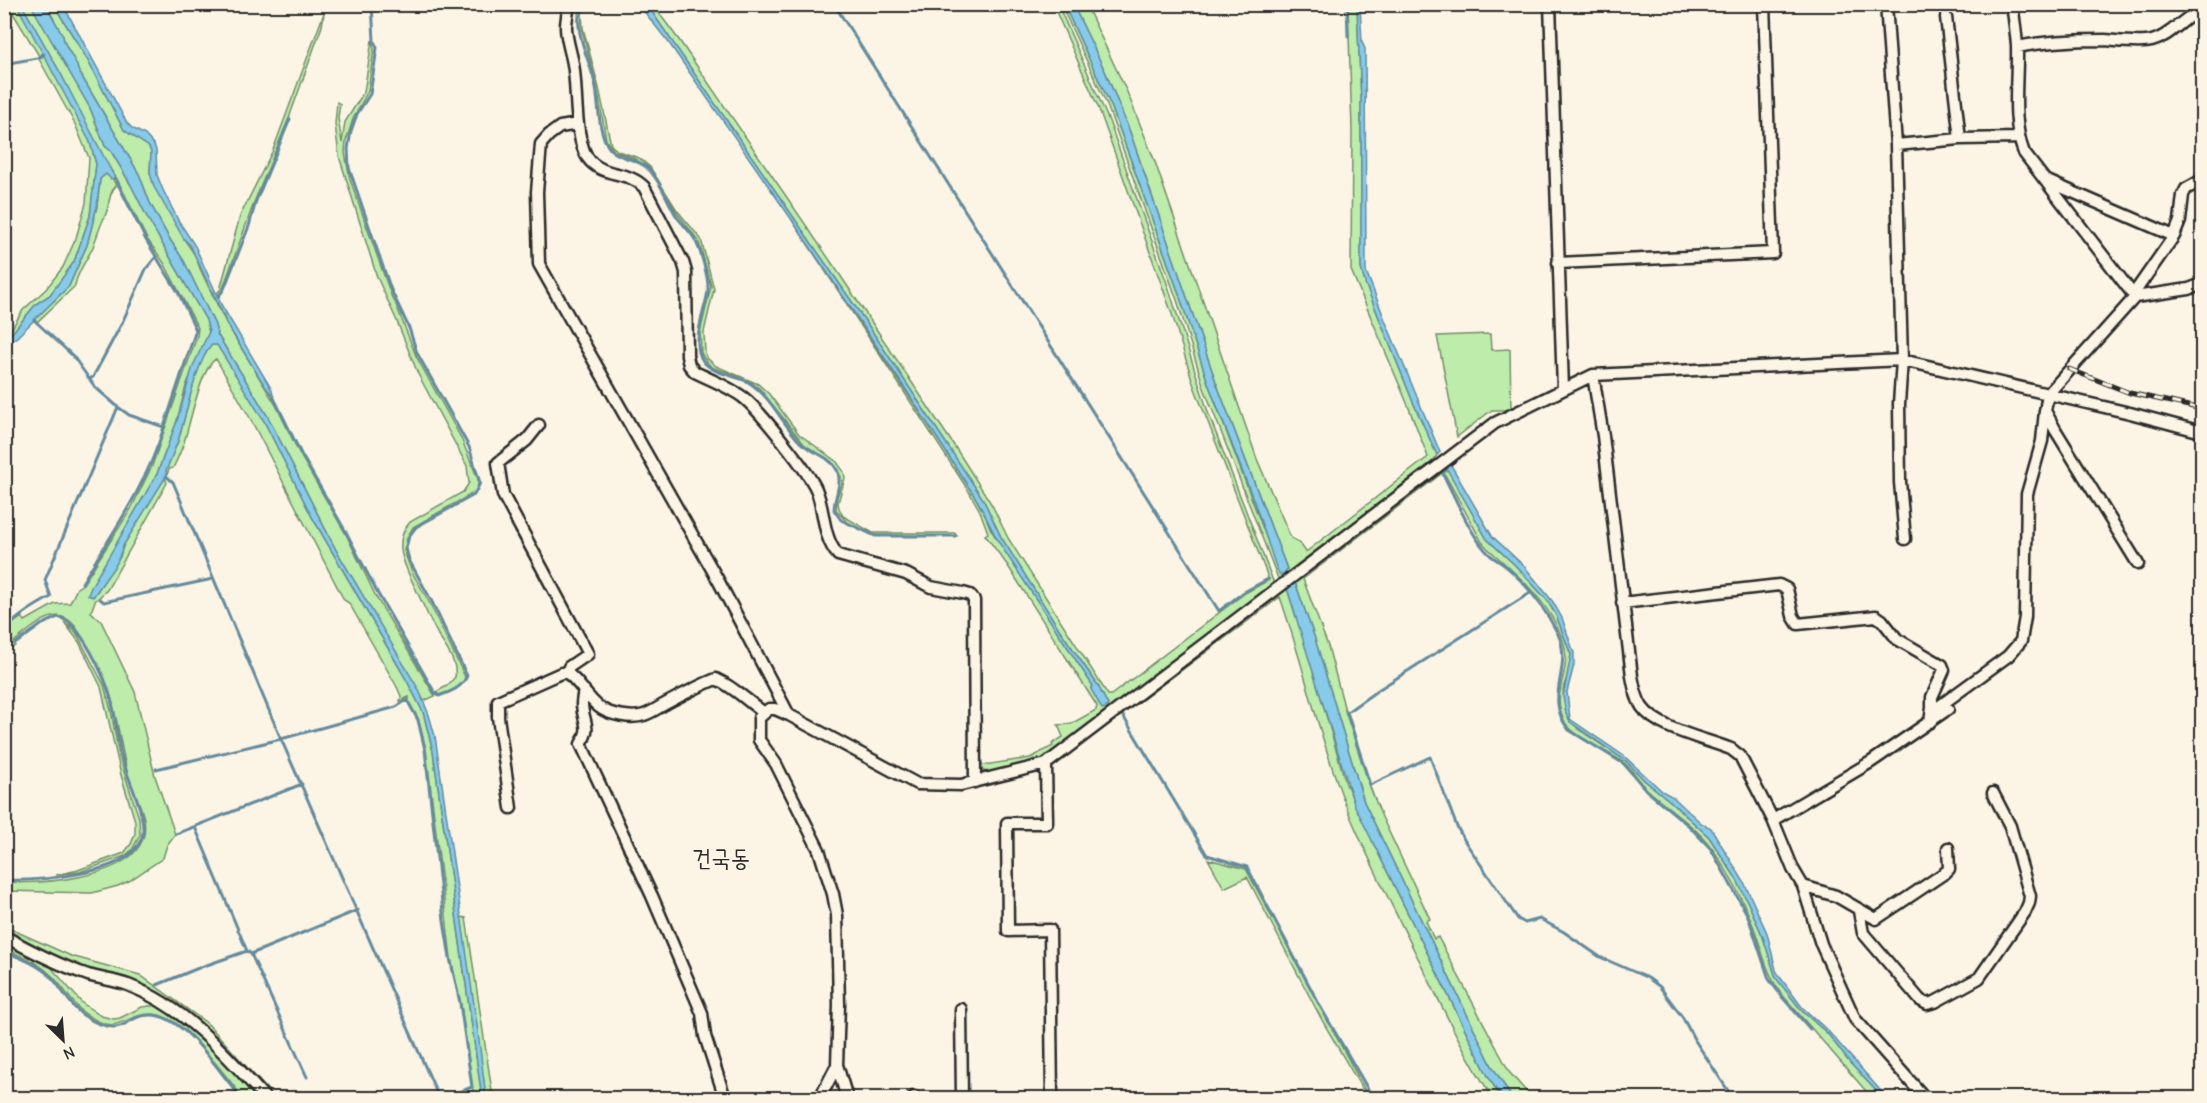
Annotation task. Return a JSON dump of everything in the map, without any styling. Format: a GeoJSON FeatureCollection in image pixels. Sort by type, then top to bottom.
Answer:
{"type":"FeatureCollection","features":[{"type":"Feature","properties":{"kind":"street"},"geometry":{"type":"LineString","coordinates":[[569,4],[566,31],[574,66],[578,124],[584,152],[588,160],[596,167],[607,172],[626,175],[637,180],[644,187],[683,262],[687,285],[689,365],[695,372],[746,399],[804,470],[817,492],[832,549],[838,555],[906,574],[931,587],[970,595],[974,600],[975,782]]}},
{"type":"Feature","properties":{"kind":"street"},"geometry":{"type":"LineString","coordinates":[[1550,4],[1563,389]]}},
{"type":"Feature","properties":{"kind":"street"},"geometry":{"type":"LineString","coordinates":[[1558,263],[1773,253],[1764,4]]}},
{"type":"Feature","properties":{"kind":"street"},"geometry":{"type":"LineString","coordinates":[[1886,4],[1896,145],[1902,360],[1899,404],[1900,482],[1905,539]]}},
{"type":"Feature","properties":{"kind":"street"},"geometry":{"type":"LineString","coordinates":[[2012,4],[2017,47],[2015,72],[2018,138],[2024,153],[2135,297]]}},
{"type":"Feature","properties":{"kind":"street"},"geometry":{"type":"LineString","coordinates":[[2017,47],[2041,42],[2151,41],[2173,30],[2191,14],[2202,9]]}},
{"type":"Feature","properties":{"kind":"street"},"geometry":{"type":"LineString","coordinates":[[1946,17],[1960,139]]}},
{"type":"Feature","properties":{"kind":"street"},"geometry":{"type":"LineString","coordinates":[[578,124],[560,127],[541,144],[537,192],[539,264],[718,580],[789,716]]}},
{"type":"Feature","properties":{"kind":"street"},"geometry":{"type":"LineString","coordinates":[[1896,145],[1960,139],[2018,138]]}},
{"type":"Feature","properties":{"kind":"street"},"geometry":{"type":"LineString","coordinates":[[2043,179],[2174,237]]}},
{"type":"Feature","properties":{"kind":"street"},"geometry":{"type":"LineString","coordinates":[[1930,722],[1941,705],[2008,656],[2021,640],[2025,617],[2027,494],[2042,441],[2048,394],[2135,297],[2137,289],[2174,237],[2180,221],[2183,195],[2192,184],[2202,180]]}},
{"type":"Feature","properties":{"kind":"street"},"geometry":{"type":"LineString","coordinates":[[2135,297],[2189,289],[2202,284]]}},
{"type":"Feature","properties":{"kind":"street"},"geometry":{"type":"LineString","coordinates":[[847,1098],[837,1065],[839,1005],[837,915],[833,894],[819,850],[776,764],[759,740],[759,718],[769,709],[775,709],[789,716],[917,784],[961,785],[1046,764],[1495,423],[1593,375],[1902,360],[2202,432]]}},
{"type":"Feature","properties":{"kind":"street"},"geometry":{"type":"LineString","coordinates":[[1593,375],[1603,436],[1634,687],[1642,707],[1659,722],[1731,749],[1740,756],[1803,886],[1821,944],[1855,1019],[1924,1098]]}},
{"type":"Feature","properties":{"kind":"street"},"geometry":{"type":"LineString","coordinates":[[2045,411],[2138,564]]}},
{"type":"Feature","properties":{"kind":"street"},"geometry":{"type":"LineString","coordinates":[[539,425],[527,440],[498,463],[503,495],[588,654],[569,667],[567,673]]}},
{"type":"Feature","properties":{"kind":"street"},"geometry":{"type":"LineString","coordinates":[[1622,603],[1779,585],[1787,589],[1793,616],[1798,624],[1876,616],[1897,639],[1942,665],[1944,670],[1932,697],[1930,722]]}},
{"type":"Feature","properties":{"kind":"street"},"geometry":{"type":"LineString","coordinates":[[511,808],[498,717],[498,701],[550,677],[567,673],[576,679],[601,709],[628,716],[644,715],[716,679],[731,686],[763,712]]}},
{"type":"Feature","properties":{"kind":"street"},"geometry":{"type":"LineString","coordinates":[[584,690],[582,705],[588,726],[581,744],[652,896],[702,1013],[705,1036],[725,1098]]}},
{"type":"Feature","properties":{"kind":"street"},"geometry":{"type":"LineString","coordinates":[[1773,820],[1871,762],[1948,710]]}},
{"type":"Feature","properties":{"kind":"street"},"geometry":{"type":"LineString","coordinates":[[1046,764],[1047,822],[1007,823],[1008,931],[1050,930],[1052,1098]]}},
{"type":"Feature","properties":{"kind":"street"},"geometry":{"type":"LineString","coordinates":[[1860,910],[1863,933],[1920,1000],[1927,1004],[1935,1002],[1979,978],[2030,903],[2010,826],[1993,793]]}},
{"type":"Feature","properties":{"kind":"street"},"geometry":{"type":"LineString","coordinates":[[1803,886],[1836,897],[1876,919],[1946,872],[1949,868],[1948,848]]}},
{"type":"Feature","properties":{"kind":"street"},"geometry":{"type":"LineString","coordinates":[[4,936],[67,967],[88,975],[127,984],[173,1010],[200,1029],[265,1098]]}},
{"type":"Feature","properties":{"kind":"street"},"geometry":{"type":"LineString","coordinates":[[961,1009],[962,1098]]}},
{"type":"Feature","properties":{"kind":"street"},"geometry":{"type":"LineString","coordinates":[[820,1098],[837,1065]]}},
{"type":"Feature","properties":{"kind":"green space"},"geometry":{"type":"Polygon","coordinates":[[[31,4],[90,108],[105,146],[111,151],[131,185],[206,320],[209,332],[186,386],[177,421],[157,474],[106,563],[93,597],[120,557],[123,546],[163,479],[165,478],[167,483],[107,590],[95,601],[91,612],[101,621],[135,692],[155,776],[175,834],[167,845],[163,858],[129,881],[92,893],[5,891],[5,882],[38,882],[78,877],[116,865],[130,856],[140,845],[145,827],[144,817],[127,771],[108,687],[97,662],[76,627],[65,618],[52,617],[25,633],[14,642],[15,646],[12,648],[9,645],[5,649],[5,638],[9,627],[22,617],[25,621],[55,604],[70,603],[77,588],[83,584],[131,509],[152,466],[198,328],[164,263],[147,239],[117,179],[105,162],[61,74],[22,5],[31,4]]]}},
{"type":"Feature","properties":{"kind":"green space"},"geometry":{"type":"Polygon","coordinates":[[[8,5],[17,5],[44,52],[39,56],[8,5]]]}},
{"type":"Feature","properties":{"kind":"green space"},"geometry":{"type":"Polygon","coordinates":[[[46,5],[54,5],[87,59],[124,130],[149,147],[151,152],[150,173],[184,239],[195,255],[226,323],[276,405],[300,455],[346,534],[376,597],[435,696],[424,701],[336,550],[267,415],[217,334],[215,325],[184,261],[150,203],[139,174],[78,70],[46,5]]]}},
{"type":"Feature","properties":{"kind":"green space"},"geometry":{"type":"Polygon","coordinates":[[[582,5],[584,5],[583,28],[611,145],[618,151],[639,158],[650,167],[677,210],[701,239],[714,289],[704,332],[707,358],[716,366],[758,384],[769,394],[799,434],[837,462],[845,478],[838,503],[843,516],[873,533],[955,533],[957,536],[874,535],[847,522],[836,510],[837,497],[842,483],[835,465],[804,444],[760,389],[746,379],[711,367],[704,358],[701,353],[700,333],[711,286],[698,240],[677,213],[648,167],[614,151],[606,140],[597,87],[581,27],[582,5]]]}},
{"type":"Feature","properties":{"kind":"green space"},"geometry":{"type":"Polygon","coordinates":[[[647,5],[653,5],[679,40],[838,272],[955,447],[992,505],[1008,538],[1108,695],[1111,695],[1245,593],[1269,580],[1194,386],[1172,314],[1099,109],[1053,5],[1058,5],[1109,121],[1169,289],[1209,415],[1273,585],[1047,756],[1022,767],[1001,772],[983,771],[977,766],[1030,758],[1053,746],[1052,744],[1063,737],[1058,725],[1071,724],[1096,710],[1097,706],[1008,566],[985,535],[988,533],[980,511],[968,490],[792,220],[969,486],[991,530],[1093,686],[1091,689],[1102,708],[1108,705],[1097,684],[1001,537],[983,499],[868,325],[647,5]]]}},
{"type":"Feature","properties":{"kind":"green space"},"geometry":{"type":"Polygon","coordinates":[[[1061,5],[1064,5],[1112,108],[1178,291],[1208,383],[1280,574],[1287,569],[1216,382],[1130,132],[1105,71],[1073,5],[1086,5],[1127,92],[1154,159],[1257,459],[1291,538],[1299,542],[1306,552],[1428,457],[1351,270],[1352,129],[1348,5],[1357,5],[1361,100],[1361,268],[1413,402],[1437,455],[1434,460],[1279,581],[1204,388],[1177,300],[1107,105],[1061,5]]]}},
{"type":"Feature","properties":{"kind":"green space"},"geometry":{"type":"Polygon","coordinates":[[[324,13],[322,26],[289,118],[255,200],[222,291],[218,296],[240,216],[273,150],[324,13]]]}},
{"type":"Feature","properties":{"kind":"green space"},"geometry":{"type":"Polygon","coordinates":[[[372,40],[374,49],[368,91],[353,119],[346,141],[345,153],[350,179],[392,298],[416,356],[461,438],[478,479],[475,492],[413,527],[404,551],[412,572],[465,677],[458,686],[439,695],[436,692],[447,686],[455,677],[455,666],[406,569],[401,540],[410,522],[463,492],[469,483],[467,466],[418,374],[377,277],[339,156],[335,124],[337,102],[340,104],[338,118],[342,143],[345,122],[364,92],[372,40]]]}},
{"type":"Feature","properties":{"kind":"green space"},"geometry":{"type":"Polygon","coordinates":[[[45,55],[90,142],[96,164],[90,216],[74,262],[50,295],[36,304],[12,333],[5,338],[5,332],[12,328],[23,310],[46,289],[63,267],[76,238],[86,203],[89,158],[75,124],[39,59],[45,55]]]}},
{"type":"Feature","properties":{"kind":"green space"},"geometry":{"type":"Polygon","coordinates":[[[106,174],[113,179],[116,186],[93,247],[75,286],[37,322],[35,319],[69,286],[87,245],[97,206],[100,179],[106,174]]]}},
{"type":"Feature","properties":{"kind":"green space"},"geometry":{"type":"Polygon","coordinates":[[[1490,334],[1491,350],[1510,349],[1511,410],[1492,410],[1457,437],[1437,336],[1490,334]]]}},
{"type":"Feature","properties":{"kind":"green space"},"geometry":{"type":"Polygon","coordinates":[[[212,345],[217,345],[221,350],[264,421],[312,517],[423,712],[433,751],[482,1098],[474,1098],[461,1005],[451,958],[426,749],[418,718],[409,702],[409,697],[400,701],[401,696],[397,687],[349,603],[344,600],[250,418],[216,359],[201,384],[184,442],[173,468],[169,469],[167,475],[165,471],[178,441],[196,376],[212,345]]]}},
{"type":"Feature","properties":{"kind":"green space"},"geometry":{"type":"Polygon","coordinates":[[[1444,464],[1447,468],[1440,472],[1441,474],[1303,579],[1328,646],[1346,714],[1370,787],[1430,919],[1426,921],[1434,939],[1438,937],[1510,1073],[1532,1098],[1512,1098],[1492,1066],[1364,802],[1315,639],[1294,579],[1444,464]]]}},
{"type":"Feature","properties":{"kind":"green space"},"geometry":{"type":"Polygon","coordinates":[[[1448,470],[1487,539],[1547,600],[1556,615],[1571,655],[1563,690],[1566,714],[1578,729],[1627,762],[1644,780],[1709,837],[1736,878],[1749,905],[1763,937],[1776,978],[1802,1011],[1828,1034],[1850,1063],[1883,1098],[1872,1098],[1779,991],[1767,968],[1746,908],[1711,847],[1647,789],[1627,765],[1577,734],[1566,724],[1559,703],[1566,655],[1560,633],[1548,611],[1532,590],[1482,542],[1444,473],[1448,470]]]}},
{"type":"Feature","properties":{"kind":"green space"},"geometry":{"type":"Polygon","coordinates":[[[1286,585],[1346,784],[1488,1076],[1501,1098],[1493,1098],[1462,1045],[1354,825],[1336,780],[1280,597],[1061,760],[1062,754],[1286,585]]]}},
{"type":"Feature","properties":{"kind":"green space"},"geometry":{"type":"Polygon","coordinates":[[[64,622],[77,634],[104,685],[119,756],[139,818],[140,835],[132,850],[125,856],[80,872],[56,875],[78,870],[124,853],[135,834],[135,821],[121,775],[101,687],[79,642],[64,622]]]}},
{"type":"Feature","properties":{"kind":"green space"},"geometry":{"type":"Polygon","coordinates":[[[1208,859],[1246,869],[1365,1090],[1362,1089],[1323,1022],[1247,877],[1224,888],[1208,859]]]}},
{"type":"Feature","properties":{"kind":"green space"},"geometry":{"type":"Polygon","coordinates":[[[461,917],[466,918],[493,1098],[486,1098],[461,917]]]}},
{"type":"Feature","properties":{"kind":"green space"},"geometry":{"type":"Polygon","coordinates":[[[4,926],[71,956],[140,975],[208,1024],[275,1098],[270,1098],[207,1030],[130,981],[73,965],[5,929],[4,926]]]}},
{"type":"Feature","properties":{"kind":"green space"},"geometry":{"type":"Polygon","coordinates":[[[5,942],[50,966],[82,1003],[101,1016],[120,1018],[142,1007],[158,1005],[119,988],[91,980],[138,991],[200,1033],[260,1098],[244,1098],[202,1047],[189,1034],[163,1016],[142,1015],[122,1023],[109,1025],[90,1017],[78,1007],[55,978],[28,959],[5,949],[5,942]]]}},
{"type":"Feature","properties":{"kind":"water"},"geometry":{"type":"Polygon","coordinates":[[[17,5],[22,5],[115,178],[111,179],[106,174],[100,179],[97,206],[87,245],[69,286],[17,337],[5,345],[5,338],[12,333],[36,304],[50,295],[74,262],[90,216],[96,164],[90,142],[17,5]]]}},
{"type":"Feature","properties":{"kind":"water"},"geometry":{"type":"Polygon","coordinates":[[[31,5],[46,5],[78,70],[139,174],[150,203],[184,261],[215,325],[217,334],[267,415],[336,550],[419,690],[435,736],[486,1098],[482,1098],[433,751],[423,712],[312,517],[264,421],[217,345],[212,345],[201,363],[178,441],[166,471],[167,475],[123,546],[117,563],[93,597],[88,595],[157,474],[177,421],[193,366],[209,332],[206,320],[131,185],[111,151],[105,146],[90,108],[31,5]]]}},
{"type":"Feature","properties":{"kind":"water"},"geometry":{"type":"Polygon","coordinates":[[[54,5],[62,5],[67,12],[127,123],[145,135],[154,145],[157,175],[163,190],[178,220],[195,246],[222,306],[272,390],[273,396],[230,329],[190,245],[184,239],[154,187],[150,173],[151,152],[149,147],[124,130],[87,59],[54,5]]]}},
{"type":"Feature","properties":{"kind":"water"},"geometry":{"type":"Polygon","coordinates":[[[639,5],[647,5],[868,325],[983,499],[1001,537],[1097,684],[1107,707],[1102,709],[1091,689],[1093,686],[998,541],[977,500],[906,390],[792,220],[669,43],[639,5]]]}},
{"type":"Feature","properties":{"kind":"water"},"geometry":{"type":"Polygon","coordinates":[[[1064,5],[1073,5],[1105,71],[1130,132],[1216,382],[1287,569],[1284,575],[1280,575],[1277,570],[1255,504],[1208,383],[1178,291],[1112,108],[1064,5]]]}},
{"type":"Feature","properties":{"kind":"water"},"geometry":{"type":"Polygon","coordinates":[[[1357,5],[1360,5],[1362,42],[1365,49],[1366,271],[1440,452],[1437,455],[1413,402],[1361,268],[1361,100],[1357,5]]]}},
{"type":"Feature","properties":{"kind":"water"},"geometry":{"type":"Polygon","coordinates":[[[1447,462],[1451,465],[1492,536],[1525,567],[1553,602],[1562,618],[1574,653],[1574,665],[1567,692],[1570,719],[1624,756],[1662,791],[1673,797],[1701,823],[1711,828],[1744,882],[1767,933],[1776,970],[1780,977],[1802,1007],[1828,1031],[1887,1098],[1883,1098],[1850,1063],[1828,1034],[1802,1011],[1776,978],[1763,937],[1749,905],[1736,878],[1709,837],[1644,780],[1627,762],[1570,722],[1563,696],[1571,655],[1556,615],[1547,600],[1487,539],[1444,464],[1447,462]]]}},
{"type":"Feature","properties":{"kind":"water"},"geometry":{"type":"Polygon","coordinates":[[[1294,579],[1315,639],[1364,802],[1492,1066],[1512,1098],[1501,1098],[1488,1076],[1354,804],[1286,585],[1294,579]]]}},
{"type":"Feature","properties":{"kind":"waterway"},"geometry":{"type":"LineString","coordinates":[[273,396],[301,454],[435,693],[439,696],[455,689],[467,676],[409,560],[406,548],[409,536],[416,527],[474,495],[480,483],[469,447],[417,353],[409,328],[391,290],[349,168],[348,149],[351,131],[357,114],[370,94],[377,48],[374,41],[372,4]]}},
{"type":"Feature","properties":{"kind":"waterway"},"geometry":{"type":"LineString","coordinates":[[581,4],[580,36],[594,78],[601,128],[606,143],[618,155],[642,164],[651,172],[677,217],[694,238],[701,256],[708,285],[698,336],[699,354],[703,361],[712,369],[748,382],[756,388],[770,402],[801,443],[834,465],[839,475],[834,510],[841,520],[875,536],[955,536]]}},
{"type":"Feature","properties":{"kind":"waterway"},"geometry":{"type":"LineString","coordinates":[[834,4],[1219,611],[1244,592],[1268,579]]}},
{"type":"Feature","properties":{"kind":"waterway"},"geometry":{"type":"LineString","coordinates":[[1347,4],[1348,36]]}},
{"type":"Feature","properties":{"kind":"waterway"},"geometry":{"type":"LineString","coordinates":[[4,64],[37,58],[44,54]]}},
{"type":"Feature","properties":{"kind":"waterway"},"geometry":{"type":"LineString","coordinates":[[218,297],[224,289],[249,226],[256,201],[290,119]]}},
{"type":"Feature","properties":{"kind":"waterway"},"geometry":{"type":"LineString","coordinates":[[115,178],[146,240],[178,292],[196,330],[164,427]]}},
{"type":"Feature","properties":{"kind":"waterway"},"geometry":{"type":"LineString","coordinates":[[90,379],[122,323],[146,269],[155,258]]}},
{"type":"Feature","properties":{"kind":"waterway"},"geometry":{"type":"LineString","coordinates":[[34,320],[73,356],[95,387],[118,407],[129,415],[164,427],[139,488],[82,583]]}},
{"type":"Feature","properties":{"kind":"waterway"},"geometry":{"type":"LineString","coordinates":[[4,631],[26,612],[51,597],[45,580],[118,407]]}},
{"type":"Feature","properties":{"kind":"waterway"},"geometry":{"type":"LineString","coordinates":[[1447,469],[1442,472],[1483,548],[1507,567],[1530,591],[1558,634],[1563,659],[1558,694],[1561,718],[1569,730],[1624,764],[1646,790],[1688,825],[1711,849],[1748,916],[1769,979],[1810,1029]]}},
{"type":"Feature","properties":{"kind":"waterway"},"geometry":{"type":"LineString","coordinates":[[166,476],[173,482],[281,739],[439,1098]]}},
{"type":"Feature","properties":{"kind":"waterway"},"geometry":{"type":"LineString","coordinates":[[100,599],[104,602],[213,579]]}},
{"type":"Feature","properties":{"kind":"waterway"},"geometry":{"type":"LineString","coordinates":[[1530,593],[1347,712],[1370,785],[1430,757],[1457,827],[1518,919],[1525,923],[1540,919],[1564,932],[1600,957],[1648,978],[1660,987],[1683,1018],[1694,1039],[1733,1098]]}},
{"type":"Feature","properties":{"kind":"waterway"},"geometry":{"type":"LineString","coordinates":[[4,880],[74,875],[111,865],[125,858],[135,849],[143,831],[140,810],[122,758],[111,699],[98,665],[83,640],[67,621],[58,617],[41,625],[15,644]]}},
{"type":"Feature","properties":{"kind":"waterway"},"geometry":{"type":"LineString","coordinates":[[4,651],[10,647]]}},
{"type":"Feature","properties":{"kind":"waterway"},"geometry":{"type":"LineString","coordinates":[[156,769],[281,739],[396,707],[407,700],[418,720],[425,750],[444,921],[460,1003],[472,1087],[444,1098]]}},
{"type":"Feature","properties":{"kind":"waterway"},"geometry":{"type":"LineString","coordinates":[[1123,716],[1207,855],[1247,867],[1320,1006],[1373,1098]]}},
{"type":"Feature","properties":{"kind":"waterway"},"geometry":{"type":"LineString","coordinates":[[176,834],[302,784]]}},
{"type":"Feature","properties":{"kind":"waterway"},"geometry":{"type":"LineString","coordinates":[[195,827],[247,951],[251,954],[307,1077]]}},
{"type":"Feature","properties":{"kind":"waterway"},"geometry":{"type":"LineString","coordinates":[[251,954],[358,910]]}},
{"type":"Feature","properties":{"kind":"waterway"},"geometry":{"type":"LineString","coordinates":[[4,951],[42,969],[77,1010],[102,1025],[119,1026],[144,1015],[153,1015],[166,1018],[179,1026],[202,1049],[242,1098]]}},
{"type":"Feature","properties":{"kind":"waterway"},"geometry":{"type":"LineString","coordinates":[[157,985],[247,951]]}},
{"type":"Feature","properties":{"kind":"railway"},"geometry":{"type":"LineString","coordinates":[[2069,369],[2130,393],[2202,409]]}},
{"type":"Feature","properties":{"kind":"district","name":"건국동"},"geometry":{"type":"Point","coordinates":[721,858]}}]}
